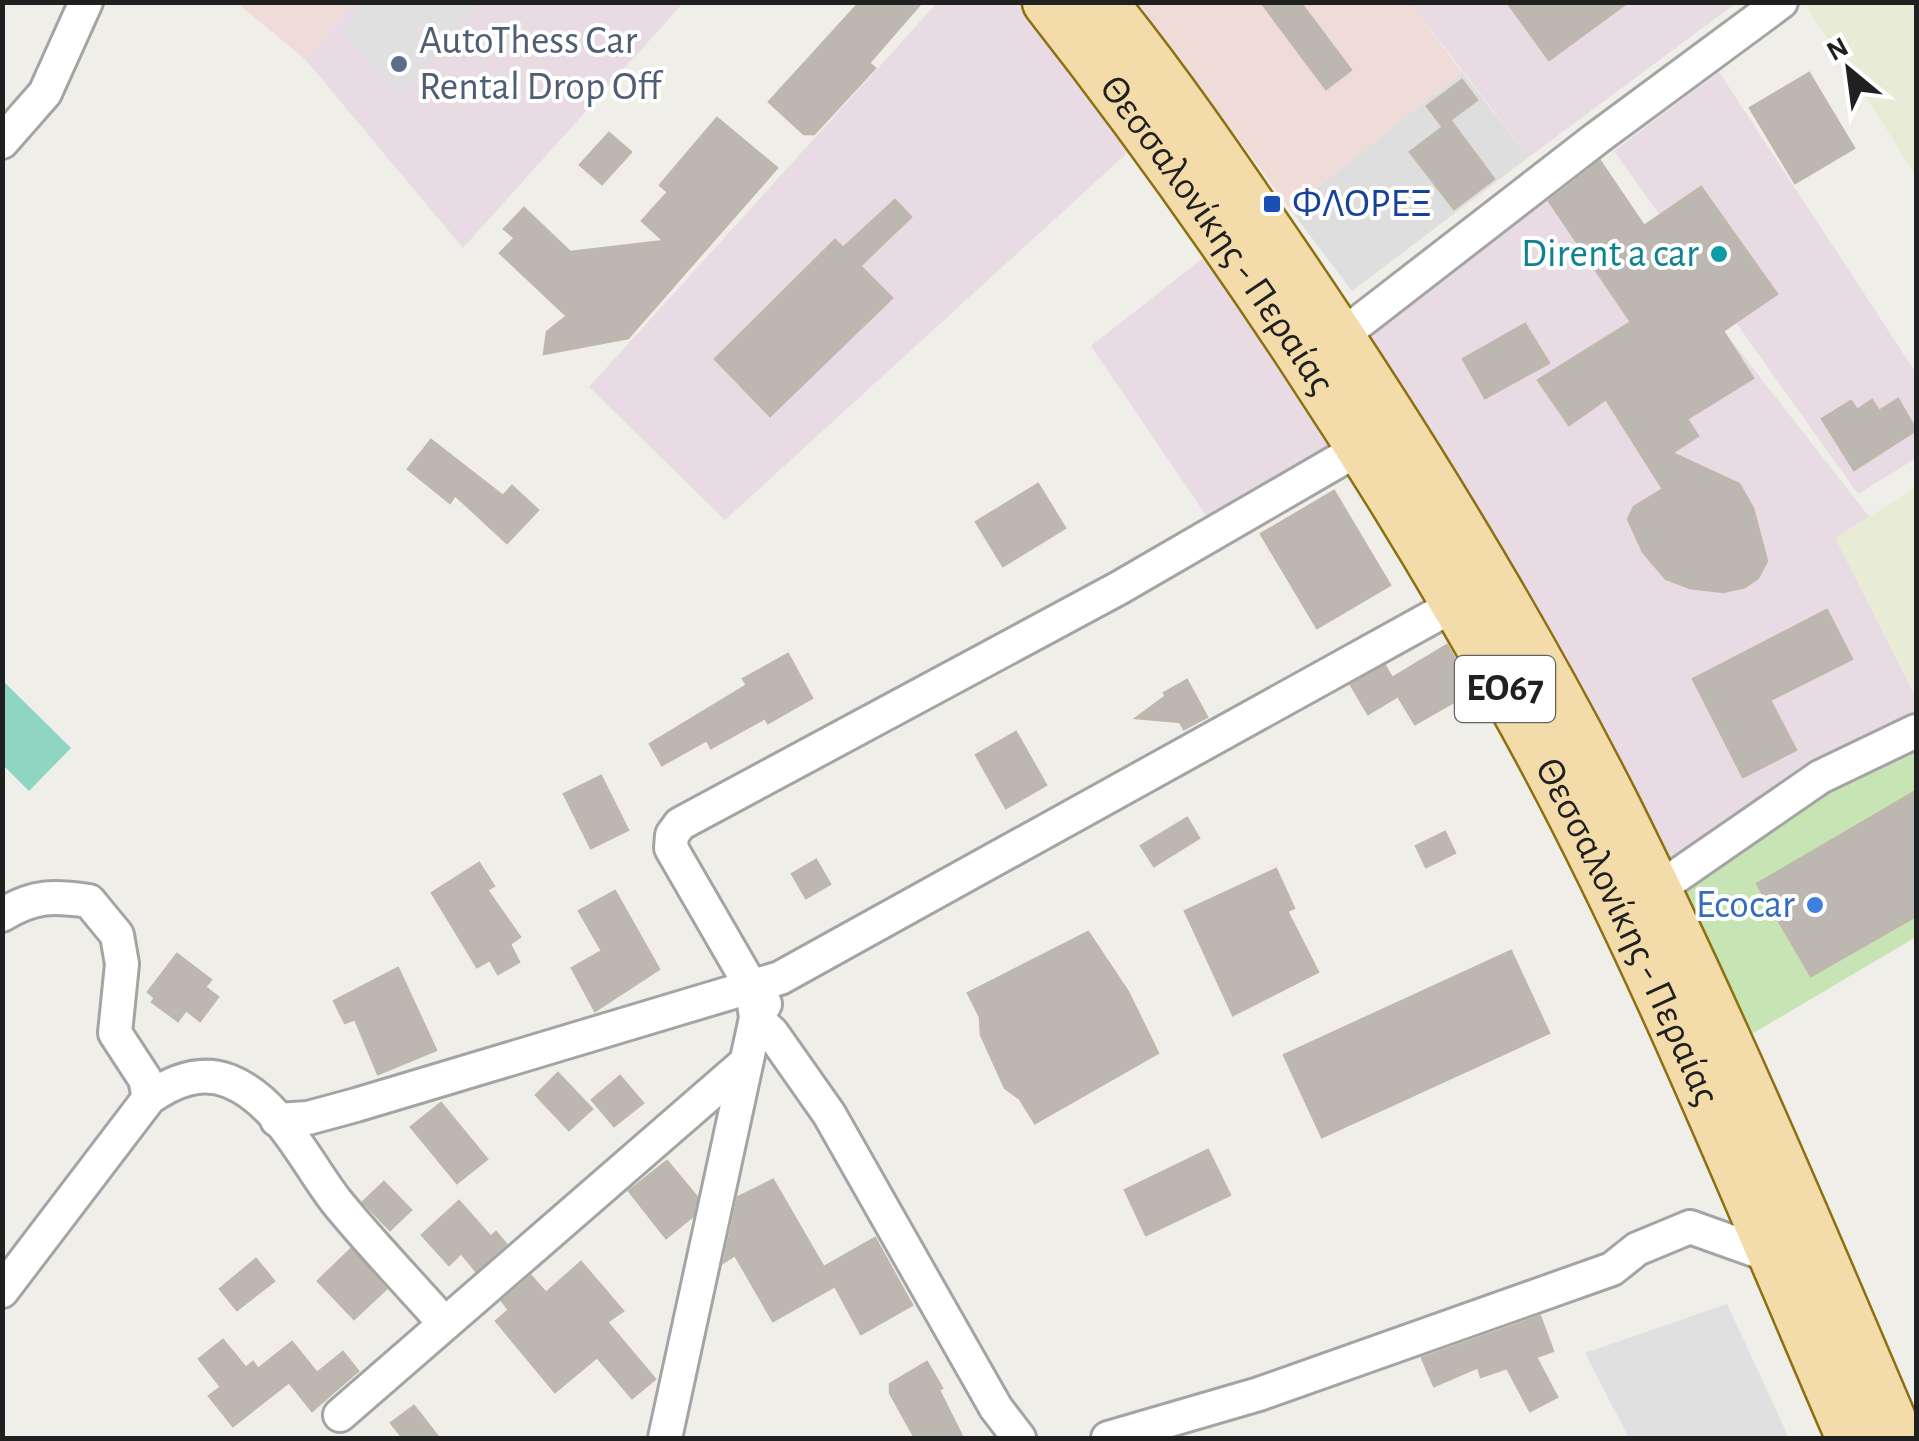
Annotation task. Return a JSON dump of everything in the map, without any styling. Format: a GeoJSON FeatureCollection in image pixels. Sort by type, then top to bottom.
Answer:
{"type":"FeatureCollection","features":[{"type":"Feature","properties":{"kind":"main road","name":"Θεσσαλονίκης - Περαίας"},"geometry":{"type":"LineString","coordinates":[[1048,2],[1362,447],[1525,723],[1624,920],[1852,1438]]}},
{"type":"Feature","properties":{"kind":"main road","name":"Θεσσαλονίκης - Περαίας"},"geometry":{"type":"LineString","coordinates":[[1101,2],[1206,141],[1340,337],[1473,552],[1603,786],[1655,891],[1898,1438]]}},
{"type":"Feature","properties":{"kind":"street"},"geometry":{"type":"LineString","coordinates":[[2,142],[44,93],[86,2]]}},
{"type":"Feature","properties":{"kind":"street"},"geometry":{"type":"LineString","coordinates":[[1340,337],[1597,138],[1781,2]]}},
{"type":"Feature","properties":{"kind":"street"},"geometry":{"type":"LineString","coordinates":[[1019,1438],[996,1408],[829,1114],[754,1003],[671,848],[672,835],[680,824],[1120,588],[1362,447]]}},
{"type":"Feature","properties":{"kind":"street"},"geometry":{"type":"LineString","coordinates":[[277,1120],[308,1118],[754,1003],[790,972],[1456,604]]}},
{"type":"Feature","properties":{"kind":"street"},"geometry":{"type":"LineString","coordinates":[[1655,891],[1820,777],[1916,731]]}},
{"type":"Feature","properties":{"kind":"street"},"geometry":{"type":"LineString","coordinates":[[2,915],[32,898],[89,901],[117,935],[122,964],[115,1034],[144,1082]]}},
{"type":"Feature","properties":{"kind":"street"},"geometry":{"type":"LineString","coordinates":[[665,1438],[702,1280],[754,1003]]}},
{"type":"Feature","properties":{"kind":"street"},"geometry":{"type":"LineString","coordinates":[[340,1415],[743,1065]]}},
{"type":"Feature","properties":{"kind":"street"},"geometry":{"type":"LineString","coordinates":[[144,1082],[211,1076],[242,1088],[277,1120],[338,1203],[444,1323]]}},
{"type":"Feature","properties":{"kind":"street"},"geometry":{"type":"LineString","coordinates":[[2,1290],[144,1082]]}},
{"type":"Feature","properties":{"kind":"street"},"geometry":{"type":"LineString","coordinates":[[1108,1438],[1260,1394],[1612,1269],[1637,1249],[1690,1228],[1774,1257]]}},
{"type":"Feature","properties":{"kind":"shaded area","name":"AutoThess Car Rental Drop Off"},"geometry":{"type":"Polygon","coordinates":[[[366,2],[478,3],[401,94],[343,33],[366,2]]]}},
{"type":"Feature","properties":{"kind":"shaded area"},"geometry":{"type":"Polygon","coordinates":[[[237,3],[354,3],[305,59],[237,3]]]}},
{"type":"Feature","properties":{"kind":"shaded area"},"geometry":{"type":"Polygon","coordinates":[[[354,3],[683,3],[463,248],[305,59],[354,3]]]}},
{"type":"Feature","properties":{"kind":"shaded area"},"geometry":{"type":"Polygon","coordinates":[[[937,3],[1033,3],[1137,144],[725,520],[589,387],[937,3]]]}},
{"type":"Feature","properties":{"kind":"shaded area"},"geometry":{"type":"Polygon","coordinates":[[[1138,3],[1410,3],[1462,72],[1290,209],[1138,3]]]}},
{"type":"Feature","properties":{"kind":"shaded area"},"geometry":{"type":"Polygon","coordinates":[[[1410,3],[1736,3],[1529,157],[1410,3]]]}},
{"type":"Feature","properties":{"kind":"shaded area"},"geometry":{"type":"Polygon","coordinates":[[[1462,72],[1529,157],[1352,291],[1290,209],[1462,72]]]}},
{"type":"Feature","properties":{"kind":"shaded area"},"geometry":{"type":"Polygon","coordinates":[[[1719,72],[1916,373],[1916,458],[1858,494],[1614,151],[1719,72]]]}},
{"type":"Feature","properties":{"kind":"shaded area"},"geometry":{"type":"Polygon","coordinates":[[[1594,165],[1871,519],[1836,539],[1916,698],[1916,723],[1667,862],[1505,555],[1369,334],[1594,165]]]}},
{"type":"Feature","properties":{"kind":"shaded area"},"geometry":{"type":"Polygon","coordinates":[[[1212,251],[1350,452],[1216,530],[1091,346],[1212,251]]]}},
{"type":"Feature","properties":{"kind":"shaded area"},"geometry":{"type":"Polygon","coordinates":[[[1727,1304],[1789,1438],[1629,1438],[1585,1353],[1727,1304]]]}},
{"type":"Feature","properties":{"kind":"green space"},"geometry":{"type":"Polygon","coordinates":[[[1916,3],[1916,175],[1806,5],[1916,3]]]}},
{"type":"Feature","properties":{"kind":"green space"},"geometry":{"type":"Polygon","coordinates":[[[1916,487],[1916,698],[1835,538],[1916,487]]]}},
{"type":"Feature","properties":{"kind":"green space"},"geometry":{"type":"Polygon","coordinates":[[[2,680],[71,748],[29,791],[3,765],[2,680]]]}},
{"type":"Feature","properties":{"kind":"green space"},"geometry":{"type":"Polygon","coordinates":[[[1916,747],[1916,937],[1745,1038],[1683,891],[1825,791],[1916,747]]]}},
{"type":"Feature","properties":{"kind":"building"},"geometry":{"type":"Polygon","coordinates":[[[860,2],[922,2],[869,63],[875,68],[814,134],[804,134],[769,102],[860,2]]]}},
{"type":"Feature","properties":{"kind":"building"},"geometry":{"type":"Polygon","coordinates":[[[1261,2],[1300,2],[1351,70],[1326,89],[1261,2]]]}},
{"type":"Feature","properties":{"kind":"building"},"geometry":{"type":"Polygon","coordinates":[[[1507,2],[1628,2],[1549,60],[1507,2]]]}},
{"type":"Feature","properties":{"kind":"building"},"geometry":{"type":"Polygon","coordinates":[[[1809,73],[1854,148],[1795,183],[1750,108],[1809,73]]]}},
{"type":"Feature","properties":{"kind":"building"},"geometry":{"type":"Polygon","coordinates":[[[1462,80],[1477,100],[1442,126],[1427,106],[1462,80]]]}},
{"type":"Feature","properties":{"kind":"building"},"geometry":{"type":"Polygon","coordinates":[[[717,118],[777,168],[628,338],[544,354],[547,332],[567,316],[500,253],[515,238],[504,229],[524,208],[570,252],[664,241],[642,221],[668,192],[660,185],[717,118]]]}},
{"type":"Feature","properties":{"kind":"building"},"geometry":{"type":"Polygon","coordinates":[[[1451,121],[1494,179],[1454,209],[1410,152],[1451,121]]]}},
{"type":"Feature","properties":{"kind":"building"},"geometry":{"type":"Polygon","coordinates":[[[609,133],[631,152],[602,184],[580,165],[609,133]]]}},
{"type":"Feature","properties":{"kind":"building"},"geometry":{"type":"Polygon","coordinates":[[[1600,161],[1644,226],[1701,187],[1777,294],[1723,331],[1753,378],[1687,419],[1698,436],[1672,453],[1739,484],[1753,508],[1767,561],[1758,578],[1745,587],[1723,592],[1690,588],[1666,579],[1643,552],[1628,519],[1634,507],[1663,489],[1606,399],[1569,425],[1538,380],[1631,322],[1549,201],[1600,161]]]}},
{"type":"Feature","properties":{"kind":"building"},"geometry":{"type":"Polygon","coordinates":[[[895,200],[911,217],[860,266],[892,298],[770,416],[715,359],[835,240],[843,248],[895,200]]]}},
{"type":"Feature","properties":{"kind":"building"},"geometry":{"type":"Polygon","coordinates":[[[1525,324],[1549,363],[1485,398],[1463,359],[1525,324]]]}},
{"type":"Feature","properties":{"kind":"building"},"geometry":{"type":"Polygon","coordinates":[[[1898,399],[1916,430],[1854,470],[1822,419],[1851,401],[1857,410],[1872,400],[1879,411],[1898,399]]]}},
{"type":"Feature","properties":{"kind":"building"},"geometry":{"type":"Polygon","coordinates":[[[431,440],[503,496],[512,486],[538,510],[507,543],[455,495],[450,503],[408,469],[431,440]]]}},
{"type":"Feature","properties":{"kind":"building"},"geometry":{"type":"Polygon","coordinates":[[[1038,484],[1065,528],[1003,566],[976,522],[1038,484]]]}},
{"type":"Feature","properties":{"kind":"building"},"geometry":{"type":"Polygon","coordinates":[[[1334,491],[1390,585],[1317,628],[1261,534],[1334,491]]]}},
{"type":"Feature","properties":{"kind":"building"},"geometry":{"type":"Polygon","coordinates":[[[1827,610],[1852,659],[1770,700],[1796,750],[1743,777],[1693,679],[1827,610]]]}},
{"type":"Feature","properties":{"kind":"building"},"geometry":{"type":"Polygon","coordinates":[[[1447,645],[1473,691],[1415,724],[1398,696],[1368,714],[1351,685],[1385,666],[1392,678],[1447,645]]]}},
{"type":"Feature","properties":{"kind":"building"},"geometry":{"type":"Polygon","coordinates":[[[788,654],[812,698],[768,723],[765,718],[711,748],[707,740],[662,765],[650,744],[747,685],[743,679],[788,654]]]}},
{"type":"Feature","properties":{"kind":"building"},"geometry":{"type":"Polygon","coordinates":[[[1187,680],[1207,717],[1184,729],[1180,722],[1136,718],[1166,696],[1164,693],[1187,680]]]}},
{"type":"Feature","properties":{"kind":"building"},"geometry":{"type":"Polygon","coordinates":[[[1016,732],[1046,785],[1006,808],[976,755],[1016,732]]]}},
{"type":"Feature","properties":{"kind":"building"},"geometry":{"type":"Polygon","coordinates":[[[601,776],[628,830],[591,848],[564,794],[601,776]]]}},
{"type":"Feature","properties":{"kind":"building"},"geometry":{"type":"Polygon","coordinates":[[[1916,791],[1916,916],[1811,976],[1757,884],[1916,791]]]}},
{"type":"Feature","properties":{"kind":"building"},"geometry":{"type":"Polygon","coordinates":[[[1187,818],[1199,838],[1154,866],[1141,846],[1187,818]]]}},
{"type":"Feature","properties":{"kind":"building"},"geometry":{"type":"Polygon","coordinates":[[[1445,832],[1455,853],[1426,867],[1416,846],[1445,832]]]}},
{"type":"Feature","properties":{"kind":"building"},"geometry":{"type":"Polygon","coordinates":[[[816,860],[830,884],[806,898],[792,874],[816,860]]]}},
{"type":"Feature","properties":{"kind":"building"},"geometry":{"type":"Polygon","coordinates":[[[479,863],[494,886],[487,890],[520,937],[510,944],[519,962],[498,974],[490,960],[477,967],[432,893],[479,863]]]}},
{"type":"Feature","properties":{"kind":"building"},"geometry":{"type":"Polygon","coordinates":[[[1276,869],[1294,908],[1287,911],[1318,972],[1233,1015],[1185,911],[1276,869]]]}},
{"type":"Feature","properties":{"kind":"building"},"geometry":{"type":"Polygon","coordinates":[[[615,891],[659,969],[595,1011],[572,968],[602,951],[579,911],[615,891]]]}},
{"type":"Feature","properties":{"kind":"building"},"geometry":{"type":"Polygon","coordinates":[[[1088,932],[1128,992],[1158,1053],[1035,1123],[1020,1099],[1005,1088],[981,1035],[980,1017],[968,993],[1088,932]]]}},
{"type":"Feature","properties":{"kind":"building"},"geometry":{"type":"Polygon","coordinates":[[[1511,951],[1549,1033],[1322,1137],[1284,1055],[1511,951]]]}},
{"type":"Feature","properties":{"kind":"building"},"geometry":{"type":"Polygon","coordinates":[[[177,954],[211,980],[205,987],[218,997],[200,1021],[186,1010],[178,1021],[152,1002],[155,998],[148,992],[177,954]]]}},
{"type":"Feature","properties":{"kind":"building"},"geometry":{"type":"Polygon","coordinates":[[[398,968],[436,1050],[378,1074],[355,1019],[345,1023],[334,1001],[398,968]]]}},
{"type":"Feature","properties":{"kind":"building"},"geometry":{"type":"Polygon","coordinates":[[[558,1073],[592,1109],[569,1130],[536,1095],[558,1073]]]}},
{"type":"Feature","properties":{"kind":"building"},"geometry":{"type":"Polygon","coordinates":[[[620,1076],[643,1103],[614,1126],[592,1100],[620,1076]]]}},
{"type":"Feature","properties":{"kind":"building"},"geometry":{"type":"Polygon","coordinates":[[[441,1103],[487,1159],[457,1183],[411,1127],[441,1103]]]}},
{"type":"Feature","properties":{"kind":"building"},"geometry":{"type":"Polygon","coordinates":[[[1208,1150],[1230,1195],[1146,1235],[1125,1190],[1208,1150]]]}},
{"type":"Feature","properties":{"kind":"building"},"geometry":{"type":"Polygon","coordinates":[[[667,1161],[697,1197],[693,1216],[666,1238],[629,1191],[667,1161]]]}},
{"type":"Feature","properties":{"kind":"building"},"geometry":{"type":"Polygon","coordinates":[[[773,1180],[834,1285],[824,1267],[875,1238],[912,1305],[861,1334],[835,1286],[773,1321],[735,1255],[724,1262],[738,1197],[773,1180]]]}},
{"type":"Feature","properties":{"kind":"building"},"geometry":{"type":"Polygon","coordinates":[[[384,1182],[411,1210],[390,1230],[363,1202],[384,1182]]]}},
{"type":"Feature","properties":{"kind":"building"},"geometry":{"type":"Polygon","coordinates":[[[459,1201],[491,1237],[496,1232],[506,1244],[476,1271],[461,1253],[449,1265],[422,1235],[459,1201]]]}},
{"type":"Feature","properties":{"kind":"building"},"geometry":{"type":"Polygon","coordinates":[[[351,1249],[386,1289],[354,1319],[318,1281],[351,1249]]]}},
{"type":"Feature","properties":{"kind":"building"},"geometry":{"type":"Polygon","coordinates":[[[256,1259],[274,1281],[237,1310],[220,1289],[256,1259]]]}},
{"type":"Feature","properties":{"kind":"building"},"geometry":{"type":"Polygon","coordinates":[[[581,1262],[623,1311],[607,1322],[655,1379],[632,1398],[597,1357],[555,1392],[496,1321],[509,1310],[502,1301],[531,1276],[546,1293],[581,1262]]]}},
{"type":"Feature","properties":{"kind":"building"},"geometry":{"type":"Polygon","coordinates":[[[1540,1316],[1553,1351],[1536,1357],[1557,1397],[1530,1411],[1507,1368],[1481,1377],[1478,1367],[1434,1386],[1422,1358],[1540,1316]]]}},
{"type":"Feature","properties":{"kind":"building"},"geometry":{"type":"Polygon","coordinates":[[[223,1340],[246,1368],[253,1362],[258,1369],[292,1342],[317,1373],[343,1352],[358,1371],[312,1411],[289,1382],[233,1426],[209,1396],[221,1387],[199,1359],[223,1340]]]}},
{"type":"Feature","properties":{"kind":"building"},"geometry":{"type":"Polygon","coordinates":[[[927,1362],[963,1438],[915,1438],[890,1393],[890,1384],[927,1362]]]}},
{"type":"Feature","properties":{"kind":"building"},"geometry":{"type":"Polygon","coordinates":[[[414,1406],[439,1438],[403,1438],[391,1423],[414,1406]]]}},
{"type":"Feature","properties":{"kind":"place","name":"AutoThess Car Rental Drop Off"},"geometry":{"type":"Point","coordinates":[399,64]}},
{"type":"Feature","properties":{"kind":"place","name":"ΦΛΟΡΕΞ"},"geometry":{"type":"Point","coordinates":[1272,204]}},
{"type":"Feature","properties":{"kind":"place","name":"Dirent a car"},"geometry":{"type":"Point","coordinates":[1719,254]}},
{"type":"Feature","properties":{"kind":"place","name":"Ecocar"},"geometry":{"type":"Point","coordinates":[1815,905]}}]}
